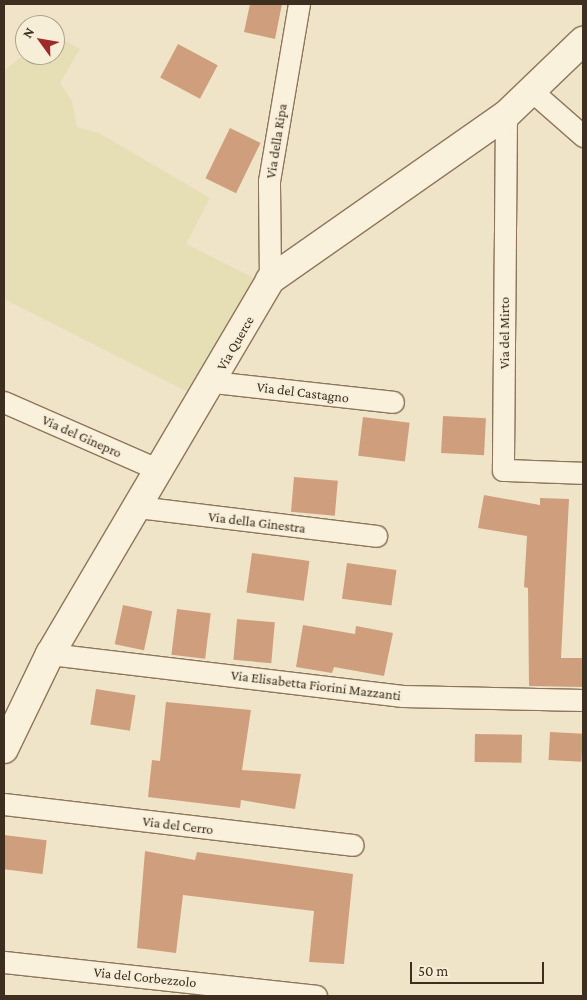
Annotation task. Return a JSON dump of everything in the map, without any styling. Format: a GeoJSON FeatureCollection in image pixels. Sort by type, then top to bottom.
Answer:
{"type":"FeatureCollection","features":[{"type":"Feature","properties":{"kind":"street","name":"Via della Ripa"},"geometry":{"type":"LineString","coordinates":[[270,280],[268,181],[299,4]]}},
{"type":"Feature","properties":{"kind":"street","name":"Via Querce"},"geometry":{"type":"LineString","coordinates":[[4,749],[50,654],[161,471],[270,280],[506,115],[533,92],[583,40]]}},
{"type":"Feature","properties":{"kind":"street"},"geometry":{"type":"LineString","coordinates":[[533,92],[583,136]]}},
{"type":"Feature","properties":{"kind":"street","name":"Via del Mirto"},"geometry":{"type":"LineString","coordinates":[[506,115],[503,470],[583,473]]}},
{"type":"Feature","properties":{"kind":"street","name":"Via del Castagno"},"geometry":{"type":"LineString","coordinates":[[213,382],[393,402]]}},
{"type":"Feature","properties":{"kind":"street","name":"Via del Ginepro"},"geometry":{"type":"LineString","coordinates":[[4,402],[161,471]]}},
{"type":"Feature","properties":{"kind":"street","name":"Via della Ginestra"},"geometry":{"type":"LineString","coordinates":[[138,507],[376,536]]}},
{"type":"Feature","properties":{"kind":"street","name":"Via Elisabetta Fiorini Mazzanti"},"geometry":{"type":"LineString","coordinates":[[50,654],[403,696],[583,700]]}},
{"type":"Feature","properties":{"kind":"street","name":"Via del Cerro"},"geometry":{"type":"LineString","coordinates":[[4,804],[353,845]]}},
{"type":"Feature","properties":{"kind":"street","name":"Via del Corbezzolo"},"geometry":{"type":"LineString","coordinates":[[4,962],[316,996]]}},
{"type":"Feature","properties":{"kind":"shaded area"},"geometry":{"type":"Polygon","coordinates":[[[65,41],[80,49],[60,83],[72,101],[77,127],[99,133],[210,198],[186,244],[256,279],[192,394],[4,299],[4,71],[15,62],[15,65],[65,65],[65,41]]]}},
{"type":"Feature","properties":{"kind":"building"},"geometry":{"type":"Polygon","coordinates":[[[250,4],[282,4],[275,39],[244,32],[250,4]]]}},
{"type":"Feature","properties":{"kind":"building"},"geometry":{"type":"Polygon","coordinates":[[[178,44],[218,65],[200,99],[160,78],[178,44]]]}},
{"type":"Feature","properties":{"kind":"building"},"geometry":{"type":"Polygon","coordinates":[[[230,128],[261,143],[236,193],[205,178],[230,128]]]}},
{"type":"Feature","properties":{"kind":"building"},"geometry":{"type":"Polygon","coordinates":[[[443,416],[486,418],[484,455],[441,453],[443,416]]]}},
{"type":"Feature","properties":{"kind":"building"},"geometry":{"type":"Polygon","coordinates":[[[363,417],[410,423],[405,461],[358,456],[363,417]]]}},
{"type":"Feature","properties":{"kind":"building"},"geometry":{"type":"Polygon","coordinates":[[[294,477],[338,481],[335,516],[291,512],[294,477]]]}},
{"type":"Feature","properties":{"kind":"building"},"geometry":{"type":"Polygon","coordinates":[[[484,495],[540,505],[540,498],[569,499],[561,658],[583,658],[583,687],[529,686],[528,588],[524,587],[527,536],[478,528],[484,495]]]}},
{"type":"Feature","properties":{"kind":"building"},"geometry":{"type":"Polygon","coordinates":[[[252,553],[309,561],[304,601],[246,593],[252,553]]]}},
{"type":"Feature","properties":{"kind":"building"},"geometry":{"type":"Polygon","coordinates":[[[347,563],[397,570],[392,606],[342,599],[347,563]]]}},
{"type":"Feature","properties":{"kind":"building"},"geometry":{"type":"Polygon","coordinates":[[[123,605],[152,611],[144,650],[115,644],[123,605]]]}},
{"type":"Feature","properties":{"kind":"building"},"geometry":{"type":"Polygon","coordinates":[[[177,609],[211,613],[205,659],[171,655],[177,609]]]}},
{"type":"Feature","properties":{"kind":"building"},"geometry":{"type":"Polygon","coordinates":[[[237,619],[275,622],[271,663],[233,660],[237,619]]]}},
{"type":"Feature","properties":{"kind":"building"},"geometry":{"type":"Polygon","coordinates":[[[303,625],[355,634],[356,626],[393,633],[384,676],[334,667],[332,673],[296,667],[303,625]]]}},
{"type":"Feature","properties":{"kind":"building"},"geometry":{"type":"Polygon","coordinates":[[[96,689],[136,695],[130,731],[90,725],[96,689]]]}},
{"type":"Feature","properties":{"kind":"building"},"geometry":{"type":"Polygon","coordinates":[[[166,702],[251,710],[242,770],[301,774],[295,809],[241,800],[240,808],[148,797],[152,760],[160,761],[166,702]]]}},
{"type":"Feature","properties":{"kind":"building"},"geometry":{"type":"Polygon","coordinates":[[[550,732],[583,734],[581,762],[549,760],[550,732]]]}},
{"type":"Feature","properties":{"kind":"building"},"geometry":{"type":"Polygon","coordinates":[[[475,734],[522,735],[522,763],[475,762],[475,734]]]}},
{"type":"Feature","properties":{"kind":"building"},"geometry":{"type":"Polygon","coordinates":[[[4,835],[47,840],[43,874],[4,869],[4,835]]]}},
{"type":"Feature","properties":{"kind":"building"},"geometry":{"type":"Polygon","coordinates":[[[145,851],[195,860],[197,852],[353,874],[344,964],[309,962],[314,911],[183,895],[176,953],[137,948],[145,851]]]}}]}
